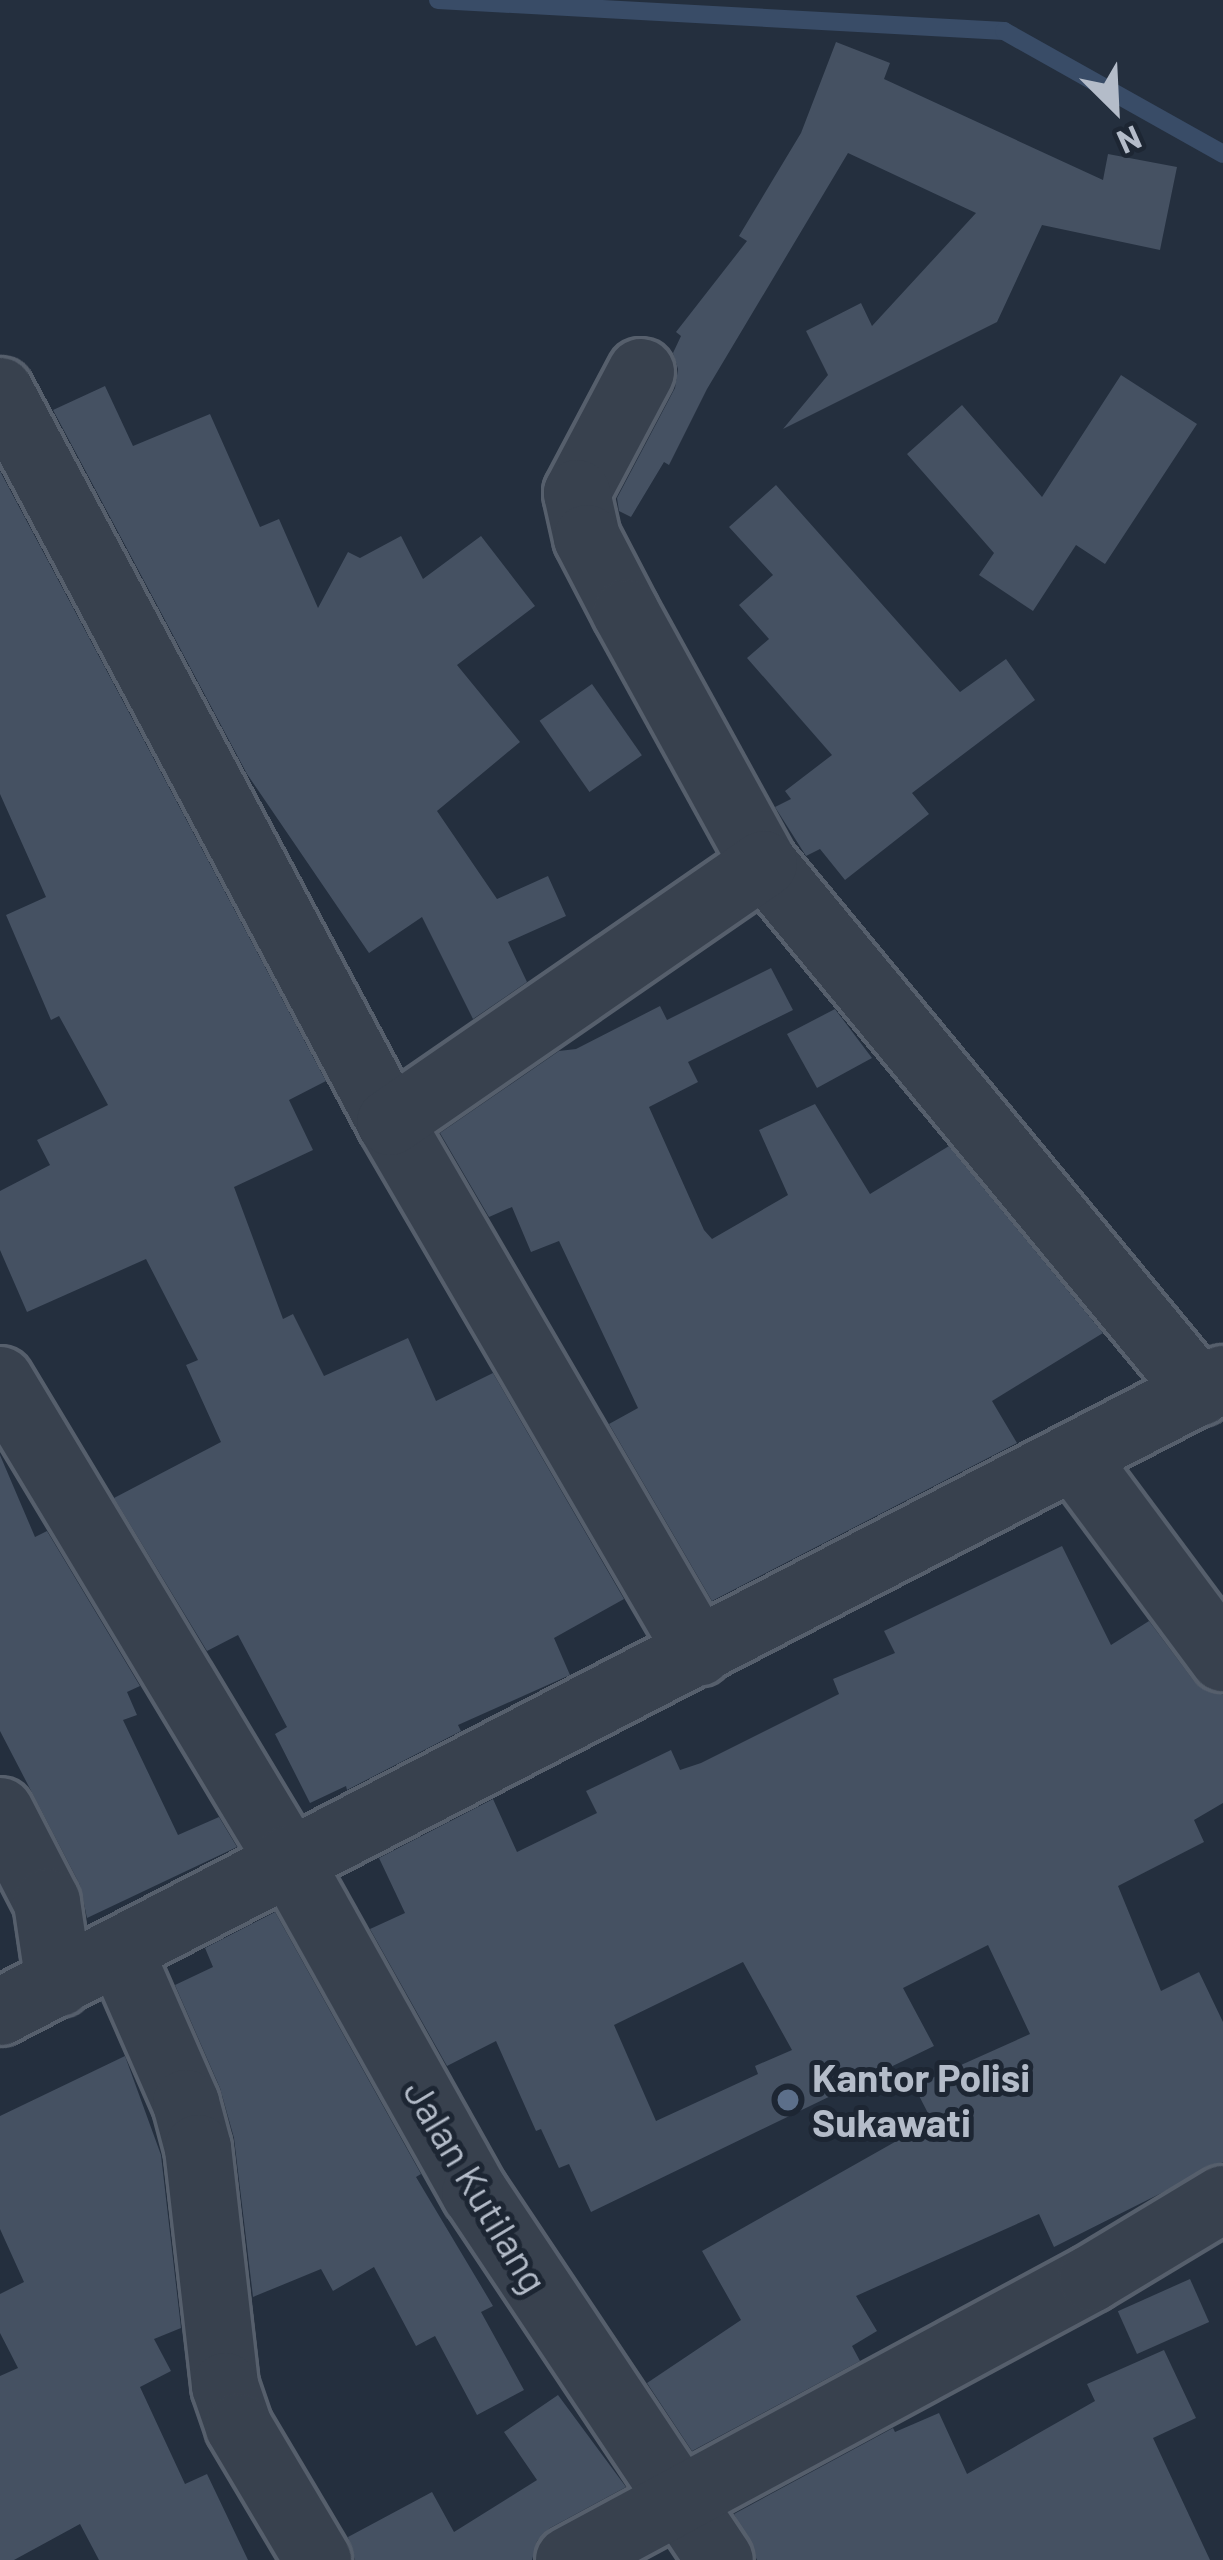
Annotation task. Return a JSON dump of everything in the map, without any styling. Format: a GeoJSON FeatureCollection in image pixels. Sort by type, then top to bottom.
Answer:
{"type":"FeatureCollection","features":[{"type":"Feature","properties":{"kind":"street"},"geometry":{"type":"LineString","coordinates":[[0,2012],[289,1858],[699,1653],[1211,1386],[764,864],[626,613],[579,514],[577,493],[641,372]]}},
{"type":"Feature","properties":{"kind":"street"},"geometry":{"type":"LineString","coordinates":[[0,391],[390,1122],[699,1653]]}},
{"type":"Feature","properties":{"kind":"street"},"geometry":{"type":"LineString","coordinates":[[390,1122],[764,864]]}},
{"type":"Feature","properties":{"kind":"street","name":"Jalan Kutilang"},"geometry":{"type":"LineString","coordinates":[[0,1380],[289,1858],[475,2193],[720,2560]]}},
{"type":"Feature","properties":{"kind":"street"},"geometry":{"type":"LineString","coordinates":[[1076,1460],[1223,1658]]}},
{"type":"Feature","properties":{"kind":"street"},"geometry":{"type":"LineString","coordinates":[[0,1810],[47,1902],[59,1982]]}},
{"type":"Feature","properties":{"kind":"street"},"geometry":{"type":"LineString","coordinates":[[120,1952],[186,2103],[198,2148],[225,2386],[239,2427],[318,2560]]}},
{"type":"Feature","properties":{"kind":"street"},"geometry":{"type":"LineString","coordinates":[[569,2560],[679,2504],[1223,2199]]}},
{"type":"Feature","properties":{"kind":"building"},"geometry":{"type":"Polygon","coordinates":[[[836,42],[890,63],[884,79],[1103,180],[1108,154],[1177,167],[1160,250],[1042,225],[997,322],[783,429],[828,375],[806,331],[861,303],[872,326],[976,213],[848,153],[707,389],[669,465],[664,462],[631,517],[619,511],[617,498],[675,388],[678,369],[673,353],[681,336],[676,332],[747,241],[739,236],[801,133],[836,42]]]}},
{"type":"Feature","properties":{"kind":"building"},"geometry":{"type":"Polygon","coordinates":[[[1121,375],[1197,424],[1105,564],[1076,545],[1033,611],[979,575],[994,553],[907,454],[962,405],[1042,497],[1121,375]]]}},
{"type":"Feature","properties":{"kind":"building"},"geometry":{"type":"Polygon","coordinates":[[[105,386],[133,446],[210,414],[260,527],[279,519],[318,608],[348,552],[360,558],[401,536],[423,579],[481,536],[535,606],[457,665],[520,742],[437,811],[497,899],[548,876],[566,916],[508,942],[527,982],[473,1019],[422,917],[369,953],[247,774],[53,410],[105,386]]]}},
{"type":"Feature","properties":{"kind":"building"},"geometry":{"type":"Polygon","coordinates":[[[0,471],[326,1081],[289,1100],[313,1150],[234,1187],[283,1319],[293,1314],[324,1376],[408,1338],[436,1401],[493,1373],[624,1599],[554,1638],[570,1675],[458,1725],[461,1731],[347,1790],[346,1786],[310,1803],[275,1734],[287,1727],[238,1635],[207,1651],[114,1498],[221,1442],[186,1365],[198,1360],[146,1259],[27,1312],[0,1250],[0,1191],[50,1165],[37,1140],[108,1105],[59,1016],[51,1020],[6,915],[46,897],[0,794],[0,471]]]}},
{"type":"Feature","properties":{"kind":"building"},"geometry":{"type":"Polygon","coordinates":[[[776,485],[960,692],[1006,659],[1035,700],[912,793],[929,814],[845,880],[820,849],[806,856],[775,807],[791,799],[785,791],[832,755],[747,658],[769,639],[739,605],[773,575],[729,527],[776,485]]]}},
{"type":"Feature","properties":{"kind":"building"},"geometry":{"type":"Polygon","coordinates":[[[592,684],[642,755],[589,792],[540,721],[592,684]]]}},
{"type":"Feature","properties":{"kind":"building"},"geometry":{"type":"Polygon","coordinates":[[[771,968],[793,1010],[688,1062],[698,1082],[649,1107],[712,1239],[788,1195],[759,1130],[815,1104],[870,1194],[949,1146],[1103,1333],[992,1401],[1017,1443],[712,1601],[609,1424],[638,1408],[559,1241],[531,1252],[512,1207],[489,1217],[440,1133],[559,1051],[576,1049],[660,1006],[667,1020],[771,968]]]}},
{"type":"Feature","properties":{"kind":"building"},"geometry":{"type":"Polygon","coordinates":[[[835,1009],[872,1058],[817,1088],[787,1034],[835,1009]]]}},
{"type":"Feature","properties":{"kind":"building"},"geometry":{"type":"Polygon","coordinates":[[[0,1455],[35,1537],[47,1531],[140,1686],[127,1692],[137,1715],[123,1720],[178,1835],[219,1817],[237,1847],[87,1918],[80,1885],[0,1731],[0,1455]]]}},
{"type":"Feature","properties":{"kind":"building"},"geometry":{"type":"Polygon","coordinates":[[[1062,1546],[1111,1645],[1149,1621],[1194,1681],[1223,1695],[1223,1803],[1194,1820],[1204,1842],[1118,1886],[1161,1991],[1199,1972],[1223,2022],[1223,2162],[1054,2247],[1039,2214],[856,2296],[877,2331],[852,2346],[860,2361],[692,2451],[647,2383],[741,2320],[702,2251],[932,2121],[914,2086],[1030,2034],[988,1945],[903,1988],[934,2046],[591,2212],[569,2164],[559,2168],[541,2129],[536,2131],[496,2041],[447,2066],[370,1929],[405,1913],[379,1858],[493,1799],[517,1852],[597,1813],[586,1791],[671,1750],[680,1770],[701,1763],[839,1694],[833,1679],[895,1653],[884,1631],[1062,1546]],[[743,1962],[614,2025],[656,2121],[758,2074],[755,2066],[792,2050],[743,1962]]]}},
{"type":"Feature","properties":{"kind":"building"},"geometry":{"type":"Polygon","coordinates":[[[275,1912],[421,2174],[416,2177],[493,2306],[481,2312],[524,2390],[477,2415],[435,2336],[416,2346],[374,2267],[333,2291],[321,2269],[253,2297],[234,2138],[220,2088],[175,1985],[213,1967],[205,1948],[275,1912]]]}},
{"type":"Feature","properties":{"kind":"building"},"geometry":{"type":"Polygon","coordinates":[[[125,2056],[161,2155],[181,2328],[154,2339],[171,2371],[140,2387],[185,2484],[207,2474],[248,2560],[99,2560],[80,2524],[14,2560],[0,2560],[0,2376],[18,2368],[0,2333],[0,2294],[24,2282],[0,2229],[0,2116],[125,2056]]]}},
{"type":"Feature","properties":{"kind":"building"},"geometry":{"type":"Polygon","coordinates":[[[1190,2279],[1209,2322],[1137,2354],[1118,2311],[1190,2279]]]}},
{"type":"Feature","properties":{"kind":"building"},"geometry":{"type":"Polygon","coordinates":[[[1164,2350],[1196,2418],[1153,2438],[1210,2560],[757,2560],[734,2514],[893,2428],[895,2432],[939,2413],[967,2474],[1095,2401],[1087,2384],[1164,2350]]]}},
{"type":"Feature","properties":{"kind":"building"},"geometry":{"type":"Polygon","coordinates":[[[558,2395],[626,2487],[550,2528],[537,2541],[532,2560],[355,2560],[348,2537],[432,2492],[454,2532],[537,2480],[504,2432],[558,2395]]]}},
{"type":"Feature","properties":{"kind":"waterway"},"geometry":{"type":"LineString","coordinates":[[438,0],[1004,31],[1223,154]]}},
{"type":"Feature","properties":{"kind":"place","name":"Kantor Polisi Sukawati"},"geometry":{"type":"Point","coordinates":[788,2100]}}]}
